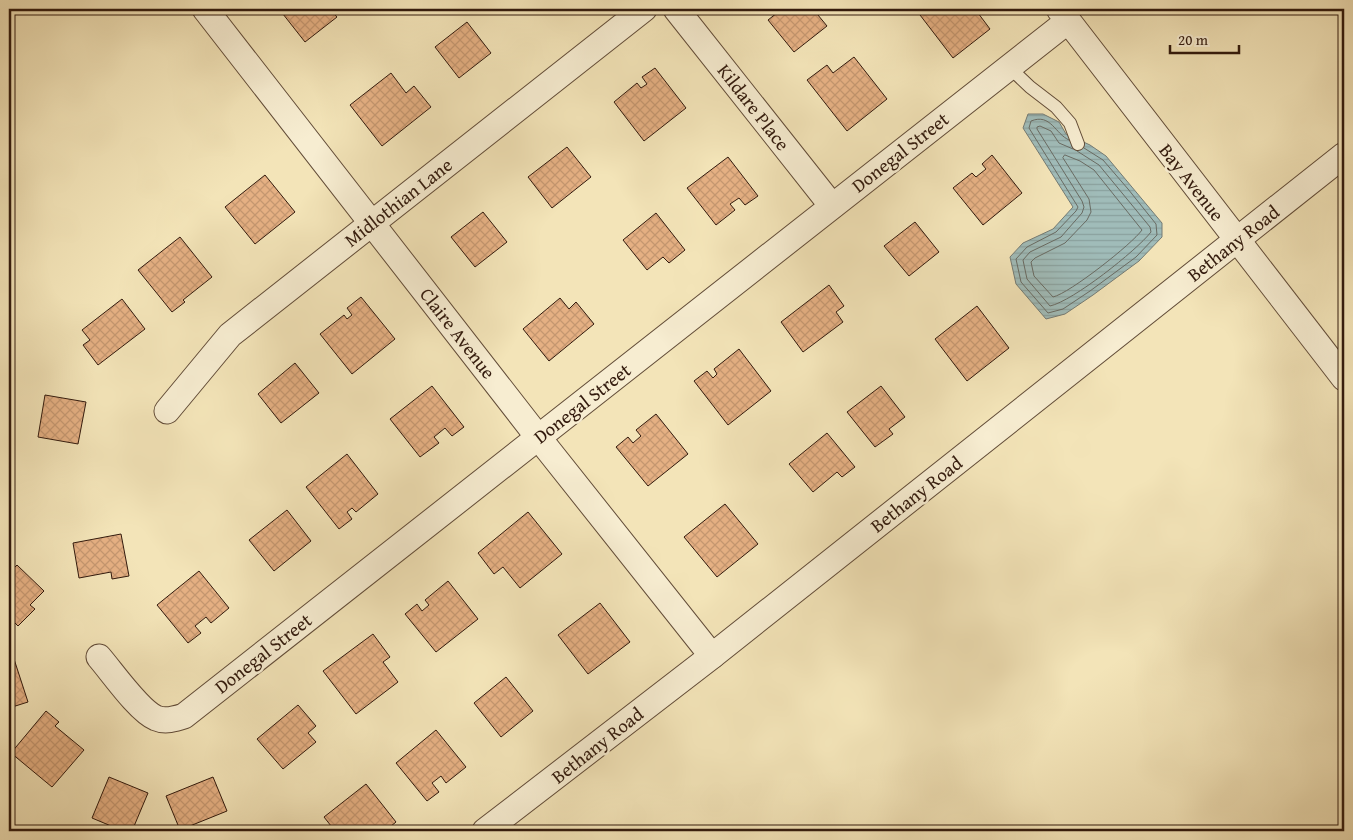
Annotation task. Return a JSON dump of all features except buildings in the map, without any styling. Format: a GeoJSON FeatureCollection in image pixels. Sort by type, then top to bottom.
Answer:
{"type":"FeatureCollection","features":[{"type":"Feature","properties":{"kind":"street","name":"Claire Avenue"},"geometry":{"type":"LineString","coordinates":[[205,9],[538,437],[712,656]]}},
{"type":"Feature","properties":{"kind":"street","name":"Midlothian Lane"},"geometry":{"type":"LineString","coordinates":[[167,411],[230,336],[644,9]]}},
{"type":"Feature","properties":{"kind":"street","name":"Kildare Place"},"geometry":{"type":"LineString","coordinates":[[676,9],[832,206]]}},
{"type":"Feature","properties":{"kind":"street","name":"Donegal Street"},"geometry":{"type":"LineString","coordinates":[[99,657],[140,705],[156,718],[166,720],[184,716],[1009,67],[1064,15]]}},
{"type":"Feature","properties":{"kind":"street","name":"Bay Avenue"},"geometry":{"type":"LineString","coordinates":[[1064,15],[1344,378]]}},
{"type":"Feature","properties":{"kind":"street","name":"Bethany Road"},"geometry":{"type":"LineString","coordinates":[[486,831],[712,656],[1344,155]]}},
{"type":"Feature","properties":{"kind":"lane"},"geometry":{"type":"LineString","coordinates":[[1009,67],[1030,87],[1056,107],[1070,123],[1078,144]]}},
{"type":"Feature","properties":{"kind":"water"},"geometry":{"type":"Polygon","coordinates":[[[1028,114],[1043,114],[1059,122],[1066,134],[1090,145],[1106,156],[1162,223],[1162,237],[1139,261],[1065,314],[1046,319],[1016,284],[1010,257],[1023,243],[1053,229],[1073,207],[1023,128],[1028,114]]]}}]}
